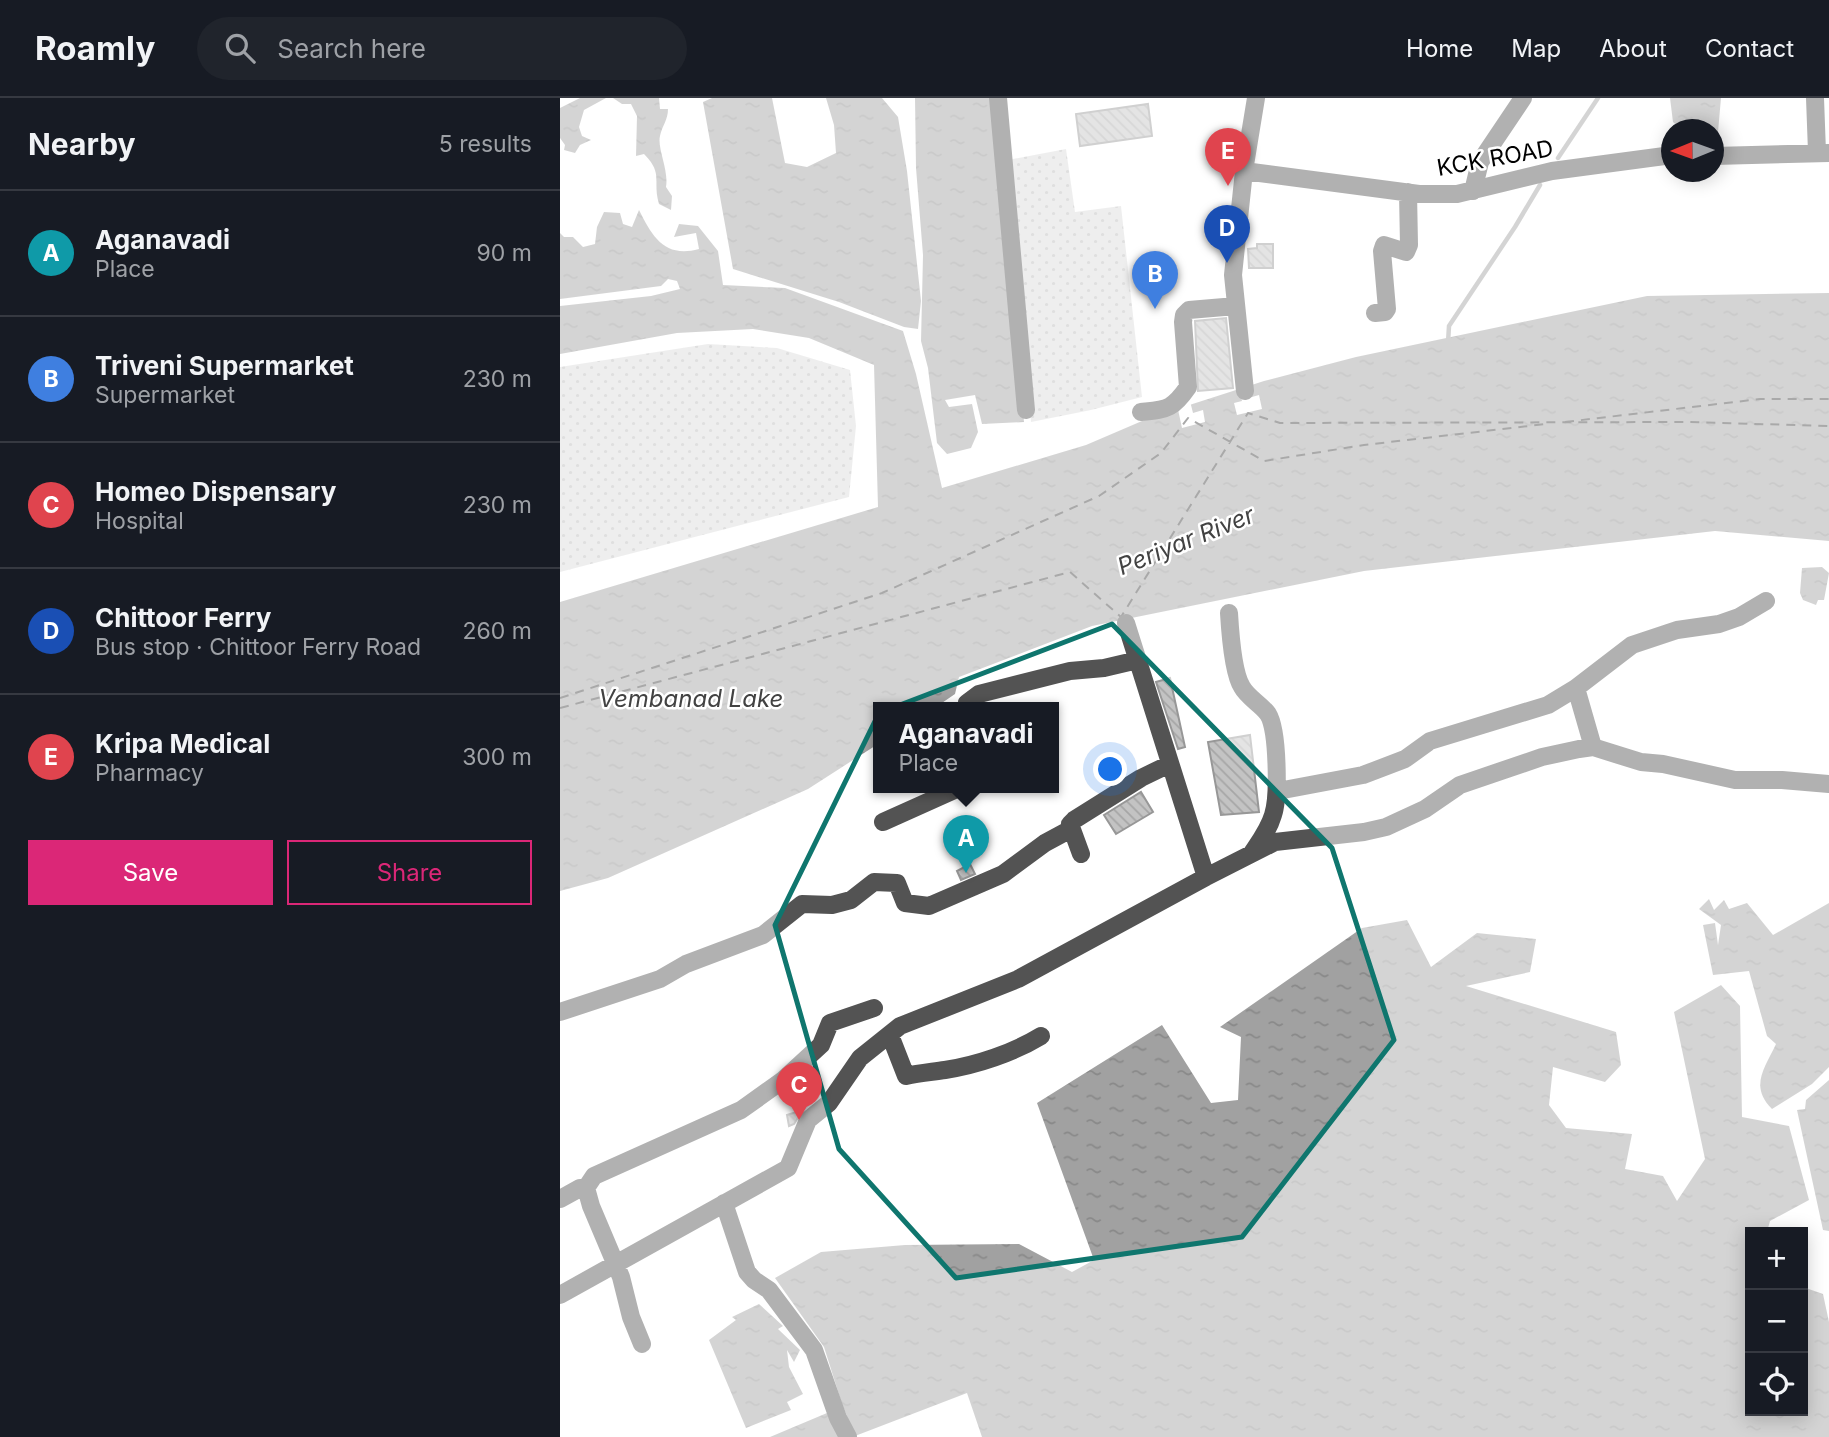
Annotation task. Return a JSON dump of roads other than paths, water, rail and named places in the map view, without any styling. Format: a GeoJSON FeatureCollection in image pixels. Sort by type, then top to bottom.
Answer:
{"type":"FeatureCollection","features":[{"type":"Feature","properties":{"kind":"street"},"geometry":{"type":"LineString","coordinates":[[998,98],[1027,410]]}},
{"type":"Feature","properties":{"kind":"street"},"geometry":{"type":"LineString","coordinates":[[1244,391],[1233,275],[1244,171],[1256,98]]}},
{"type":"Feature","properties":{"kind":"street"},"geometry":{"type":"LineString","coordinates":[[1473,191],[1480,162],[1522,98]]}},
{"type":"Feature","properties":{"kind":"street"},"geometry":{"type":"LineString","coordinates":[[1724,156],[1823,153],[1815,98]]}},
{"type":"Feature","properties":{"kind":"street","name":"KCK ROAD"},"geometry":{"type":"LineString","coordinates":[[1244,171],[1408,192],[1457,194],[1548,172],[1661,156]]}},
{"type":"Feature","properties":{"kind":"street"},"geometry":{"type":"LineString","coordinates":[[1375,313],[1385,312],[1387,309],[1384,246],[1406,252],[1409,245],[1408,192]]}},
{"type":"Feature","properties":{"kind":"street"},"geometry":{"type":"LineString","coordinates":[[1141,412],[1167,409],[1188,387],[1184,315],[1189,310],[1236,306]]}},
{"type":"Feature","properties":{"kind":"street"},"geometry":{"type":"LineString","coordinates":[[1278,791],[1363,775],[1405,759],[1430,741],[1548,705],[1576,688],[1632,645],[1677,630],[1719,624],[1739,617],[1766,601]]}},
{"type":"Feature","properties":{"kind":"street"},"geometry":{"type":"LineString","coordinates":[[1228,613],[1242,687],[1269,716],[1274,738],[1278,791],[1270,824],[1252,853]]}},
{"type":"Feature","properties":{"kind":"street"},"geometry":{"type":"LineString","coordinates":[[1126,623],[1206,877]]}},
{"type":"Feature","properties":{"kind":"street"},"geometry":{"type":"LineString","coordinates":[[969,702],[979,694],[1070,671],[1104,668],[1138,660]]}},
{"type":"Feature","properties":{"kind":"street"},"geometry":{"type":"LineString","coordinates":[[1576,688],[1593,747]]}},
{"type":"Feature","properties":{"kind":"street"},"geometry":{"type":"LineString","coordinates":[[560,1294],[788,1168],[808,1120],[829,1103],[860,1058],[900,1026],[1018,979],[1275,842],[1386,827],[1425,809],[1460,785],[1485,775],[1542,757],[1593,747],[1624,758],[1717,777],[1829,784]]}},
{"type":"Feature","properties":{"kind":"street"},"geometry":{"type":"LineString","coordinates":[[1082,854],[1070,824],[1141,778],[1170,764]]}},
{"type":"Feature","properties":{"kind":"street"},"geometry":{"type":"LineString","coordinates":[[883,822],[948,793]]}},
{"type":"Feature","properties":{"kind":"street"},"geometry":{"type":"LineString","coordinates":[[560,1012],[660,979],[686,964],[763,935],[802,904],[832,905],[851,900],[874,882],[897,883],[905,903],[929,906],[1003,874],[1045,843],[1071,829]]}},
{"type":"Feature","properties":{"kind":"street"},"geometry":{"type":"LineString","coordinates":[[642,1344],[631,1317],[621,1277],[591,1206],[586,1188],[594,1176],[741,1110],[783,1080],[821,1045],[830,1023],[874,1008]]}},
{"type":"Feature","properties":{"kind":"street"},"geometry":{"type":"LineString","coordinates":[[890,1035],[906,1076],[947,1070],[976,1062],[1025,1045],[1041,1036]]}},
{"type":"Feature","properties":{"kind":"street"},"geometry":{"type":"LineString","coordinates":[[560,1199],[580,1188],[586,1188]]}},
{"type":"Feature","properties":{"kind":"street"},"geometry":{"type":"LineString","coordinates":[[724,1203],[747,1272],[769,1290],[814,1350],[838,1418],[848,1437]]}},
{"type":"Feature","properties":{"kind":"water"},"geometry":{"type":"Polygon","coordinates":[[[580,98],[606,98],[584,110],[579,127],[582,136],[591,140],[580,145],[575,153],[564,150],[565,145],[560,138],[560,108],[580,98]]]}},
{"type":"Feature","properties":{"kind":"water"},"geometry":{"type":"Polygon","coordinates":[[[613,98],[659,98],[660,109],[668,109],[661,132],[660,147],[666,187],[672,196],[671,210],[659,204],[654,167],[644,154],[636,156],[637,116],[631,104],[622,104],[613,98]]]}},
{"type":"Feature","properties":{"kind":"water"},"geometry":{"type":"Polygon","coordinates":[[[712,98],[772,98],[785,163],[807,167],[836,153],[834,125],[826,98],[882,98],[898,117],[907,171],[921,301],[918,329],[904,327],[839,302],[733,269],[703,102],[712,98]]]}},
{"type":"Feature","properties":{"kind":"water"},"geometry":{"type":"Polygon","coordinates":[[[915,98],[995,98],[1024,422],[982,424],[975,395],[945,400],[949,407],[972,404],[978,432],[971,448],[947,454],[937,443],[928,368],[921,341],[923,255],[916,168],[915,98]]]}},
{"type":"Feature","properties":{"kind":"water"},"geometry":{"type":"Polygon","coordinates":[[[1670,98],[1721,98],[1719,119],[1673,119],[1670,98]]]}},
{"type":"Feature","properties":{"kind":"water","name":"Vembanad Lake"},"geometry":{"type":"Polygon","coordinates":[[[639,210],[655,237],[662,243],[677,251],[687,251],[699,249],[696,233],[674,237],[679,224],[698,226],[718,251],[723,285],[785,288],[903,331],[916,374],[942,488],[1086,445],[1149,418],[1264,381],[1356,357],[1647,296],[1829,293],[1829,541],[1715,531],[1364,571],[1092,626],[959,677],[955,694],[943,702],[873,702],[873,747],[808,789],[608,878],[560,891],[560,602],[878,507],[874,365],[809,338],[753,329],[677,333],[560,354],[560,306],[651,296],[680,289],[677,281],[668,279],[661,286],[560,299],[560,233],[564,237],[573,237],[583,247],[595,244],[597,227],[604,212],[620,213],[623,224],[632,227],[639,210]]]}},
{"type":"Feature","properties":{"kind":"water"},"geometry":{"type":"Polygon","coordinates":[[[1822,567],[1829,573],[1824,600],[1818,600],[1816,605],[1803,600],[1800,593],[1802,568],[1822,567]]]}},
{"type":"Feature","properties":{"kind":"water"},"geometry":{"type":"Polygon","coordinates":[[[1709,899],[1714,910],[1724,900],[1729,909],[1747,903],[1773,935],[1829,903],[1829,1067],[1812,1084],[1772,1109],[1761,1093],[1760,1085],[1776,1044],[1767,1036],[1749,971],[1713,975],[1703,925],[1715,923],[1718,945],[1721,925],[1699,909],[1709,899]]]}},
{"type":"Feature","properties":{"kind":"water"},"geometry":{"type":"Polygon","coordinates":[[[1407,920],[1431,967],[1477,933],[1536,939],[1530,972],[1466,986],[1616,1032],[1621,1065],[1605,1082],[1553,1067],[1549,1105],[1566,1128],[1632,1134],[1625,1169],[1663,1176],[1677,1201],[1705,1159],[1674,1012],[1721,985],[1740,1006],[1742,1117],[1789,1126],[1809,1200],[1770,1221],[1768,1227],[1745,1227],[1745,1416],[1808,1416],[1808,1289],[1823,1294],[1829,1322],[1829,1437],[982,1437],[967,1393],[855,1436],[824,1347],[775,1278],[821,1252],[905,1245],[1019,1244],[1072,1272],[1094,1260],[1037,1103],[1162,1025],[1211,1103],[1238,1100],[1241,1037],[1220,1027],[1362,928],[1407,920]]]}},
{"type":"Feature","properties":{"kind":"water"},"geometry":{"type":"Polygon","coordinates":[[[1829,1080],[1829,1231],[1823,1230],[1797,1110],[1805,1109],[1806,1100],[1829,1080]]]}},
{"type":"Feature","properties":{"kind":"water"},"geometry":{"type":"Polygon","coordinates":[[[759,1304],[783,1326],[778,1329],[800,1350],[794,1362],[787,1350],[789,1367],[803,1394],[787,1402],[791,1410],[746,1428],[709,1340],[736,1320],[732,1317],[759,1304]]]}},
{"type":"Feature","properties":{"kind":"water"},"geometry":{"type":"Polygon","coordinates":[[[827,1413],[840,1437],[770,1437],[827,1413]]]}},
{"type":"Feature","properties":{"kind":"waterway"},"geometry":{"type":"LineString","coordinates":[[1558,158],[1598,98]]}},
{"type":"Feature","properties":{"kind":"waterway"},"geometry":{"type":"LineString","coordinates":[[1448,343],[1449,326],[1540,185]]}},
{"type":"Feature","properties":{"kind":"place","name":"Kripa Medical"},"geometry":{"type":"Point","coordinates":[1228,186]}},
{"type":"Feature","properties":{"kind":"place","name":"Chittoor Ferry"},"geometry":{"type":"Point","coordinates":[1227,263]}},
{"type":"Feature","properties":{"kind":"place","name":"Triveni Supermarket"},"geometry":{"type":"Point","coordinates":[1155,309]}},
{"type":"Feature","properties":{"kind":"place","name":"Aganavadi"},"geometry":{"type":"Point","coordinates":[966,873]}},
{"type":"Feature","properties":{"kind":"place","name":"Homeo Dispensary"},"geometry":{"type":"Point","coordinates":[799,1120]}},
{"type":"Feature","properties":{"kind":"water label","name":"Periyar River"},"geometry":{"type":"Point","coordinates":[1186,541]}}]}
